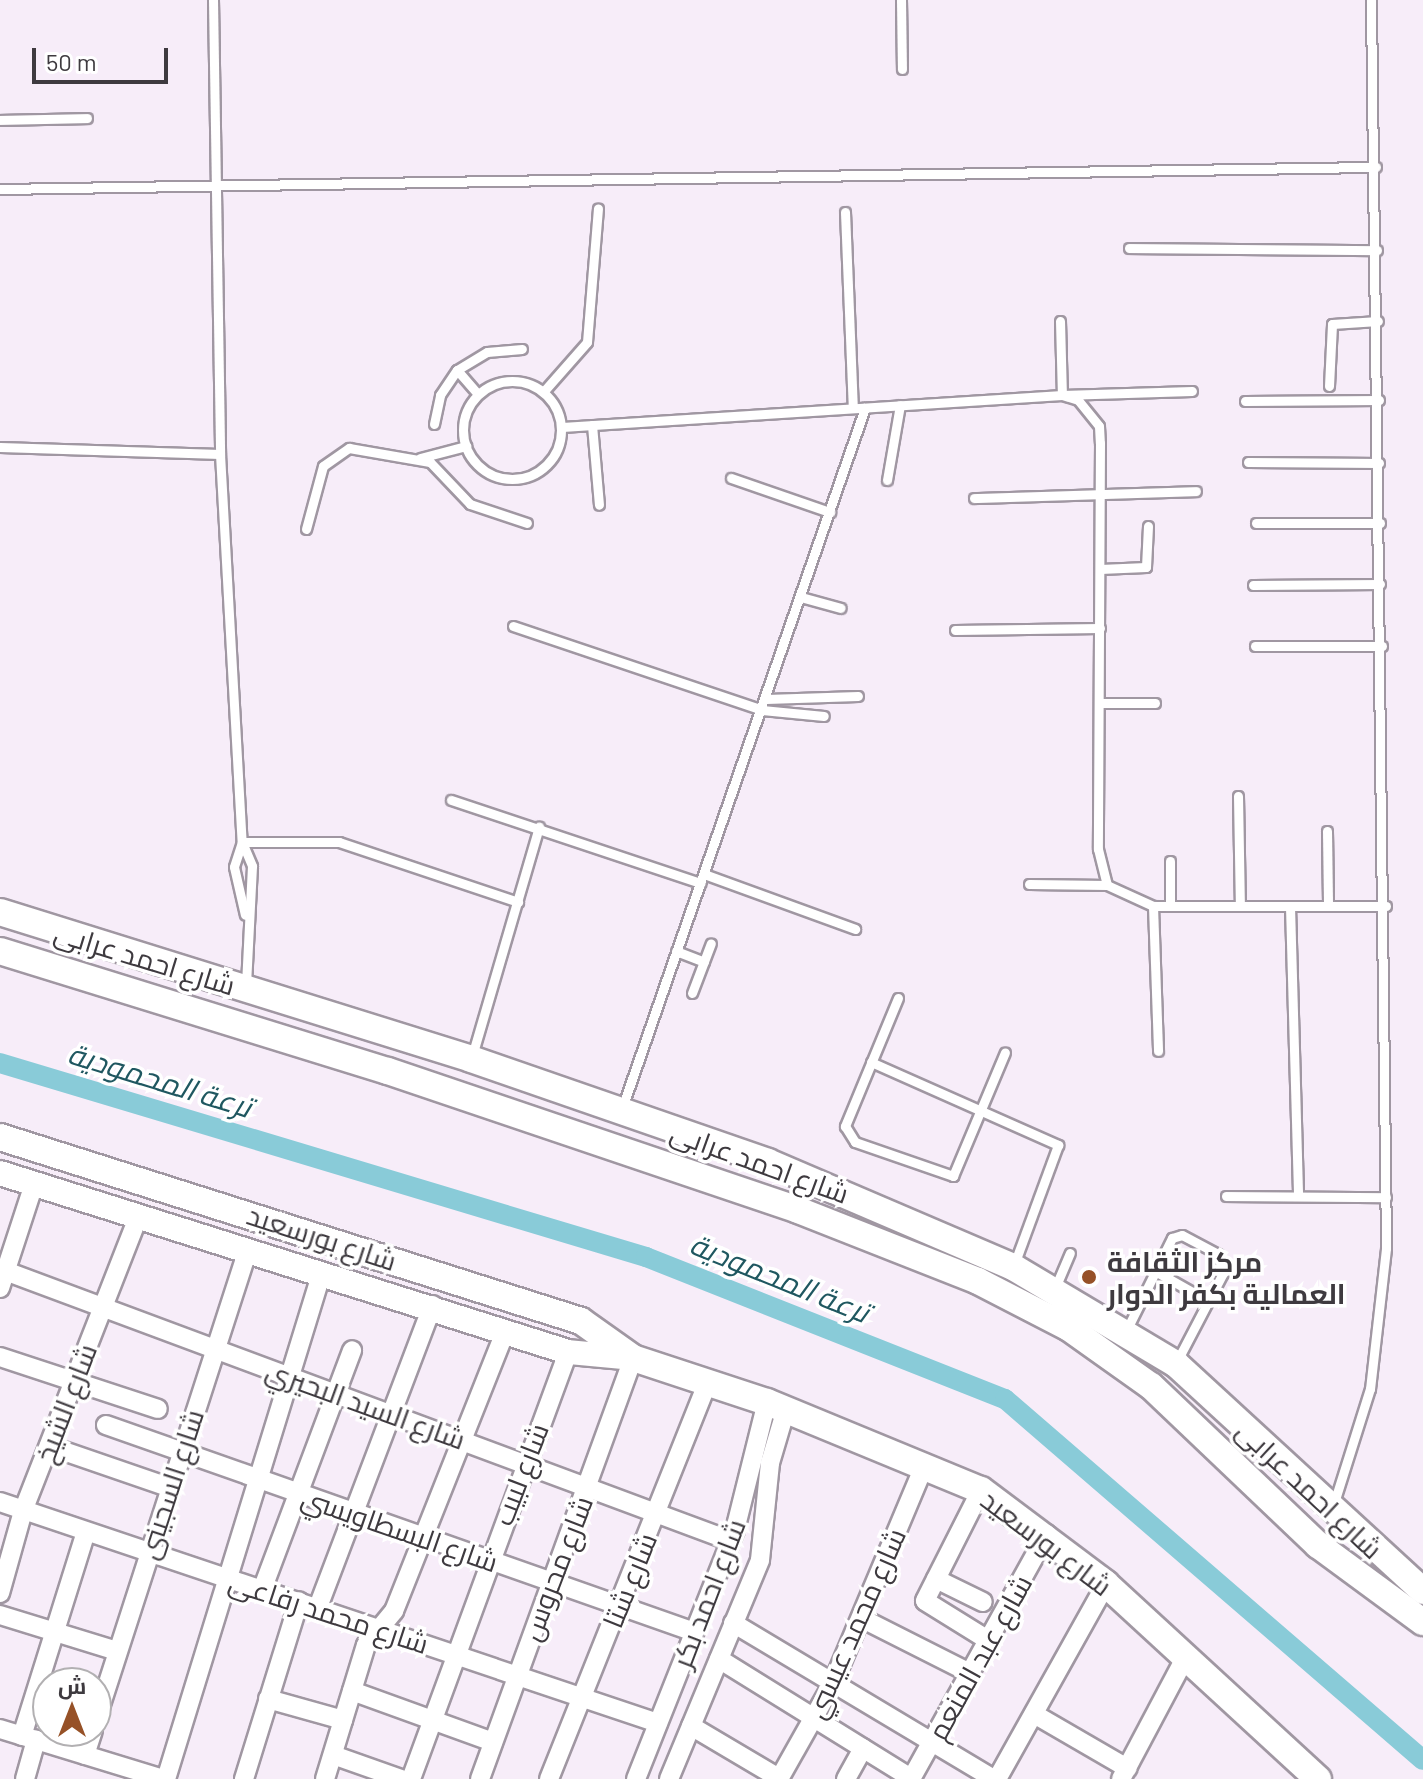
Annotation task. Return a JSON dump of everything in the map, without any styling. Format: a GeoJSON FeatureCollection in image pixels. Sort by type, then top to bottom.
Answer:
{"type":"FeatureCollection","features":[{"type":"Feature","properties":{"kind":"main road","name":"شارع احمد عرابى"},"geometry":{"type":"LineString","coordinates":[[0,912],[471,1059],[840,1191],[1013,1267],[1055,1288],[1176,1364],[1331,1512],[1423,1622]]}},
{"type":"Feature","properties":{"kind":"main road","name":"شارع احمد عرابى"},"geometry":{"type":"LineString","coordinates":[[0,951],[388,1071],[798,1210],[978,1281],[1069,1328],[1151,1386],[1318,1545],[1393,1584],[1423,1591]]}},
{"type":"Feature","properties":{"kind":"main road","name":"شارع بورسعيد"},"geometry":{"type":"LineString","coordinates":[[0,1137],[581,1321],[633,1358],[776,1406],[925,1464],[981,1490],[1047,1534],[1106,1584],[1318,1779]]}},
{"type":"Feature","properties":{"kind":"street","name":"شارع بورسعيد"},"geometry":{"type":"LineString","coordinates":[[0,1173],[433,1305],[568,1352],[633,1358]]}},
{"type":"Feature","properties":{"kind":"street"},"geometry":{"type":"LineString","coordinates":[[2,1276],[34,1184]]}},
{"type":"Feature","properties":{"kind":"street","name":"شارع الشيخ"},"geometry":{"type":"LineString","coordinates":[[0,1593],[23,1511],[138,1217]]}},
{"type":"Feature","properties":{"kind":"street","name":"شارع السجينى"},"geometry":{"type":"LineString","coordinates":[[112,1667],[168,1487],[248,1249]]}},
{"type":"Feature","properties":{"kind":"street"},"geometry":{"type":"LineString","coordinates":[[0,1729],[85,1755],[101,1770],[165,1779],[322,1272]]}},
{"type":"Feature","properties":{"kind":"street","name":"شارع السيد البحيري"},"geometry":{"type":"LineString","coordinates":[[2,1276],[103,1307],[656,1513],[733,1535],[764,1534]]}},
{"type":"Feature","properties":{"kind":"street"},"geometry":{"type":"LineString","coordinates":[[318,1607],[433,1305]]}},
{"type":"Feature","properties":{"kind":"street"},"geometry":{"type":"LineString","coordinates":[[325,1779],[366,1645],[382,1629],[424,1536],[506,1330]]}},
{"type":"Feature","properties":{"kind":"street"},"geometry":{"type":"LineString","coordinates":[[262,1590],[352,1350]]}},
{"type":"Feature","properties":{"kind":"street","name":"شارع لبيب"},"geometry":{"type":"LineString","coordinates":[[411,1779],[488,1559],[568,1352]]}},
{"type":"Feature","properties":{"kind":"street"},"geometry":{"type":"LineString","coordinates":[[0,1357],[158,1409]]}},
{"type":"Feature","properties":{"kind":"street","name":"شارع محروس"},"geometry":{"type":"LineString","coordinates":[[480,1779],[633,1358]]}},
{"type":"Feature","properties":{"kind":"street","name":"شارع شتا"},"geometry":{"type":"LineString","coordinates":[[549,1779],[708,1381]]}},
{"type":"Feature","properties":{"kind":"street","name":"شارع احمد بكر"},"geometry":{"type":"LineString","coordinates":[[636,1779],[733,1535],[776,1406]]}},
{"type":"Feature","properties":{"kind":"street","name":"شارع احمد بكر"},"geometry":{"type":"LineString","coordinates":[[669,1779],[733,1623],[764,1534],[776,1406]]}},
{"type":"Feature","properties":{"kind":"street","name":"شارع البسطاويسي"},"geometry":{"type":"LineString","coordinates":[[106,1425],[694,1632]]}},
{"type":"Feature","properties":{"kind":"street"},"geometry":{"type":"LineString","coordinates":[[49,1446],[168,1487]]}},
{"type":"Feature","properties":{"kind":"street","name":"شارع محمد عيسي"},"geometry":{"type":"LineString","coordinates":[[783,1777],[833,1683],[925,1464]]}},
{"type":"Feature","properties":{"kind":"street"},"geometry":{"type":"LineString","coordinates":[[981,1490],[925,1601],[929,1610],[988,1640]]}},
{"type":"Feature","properties":{"kind":"street","name":"شارع محمد رفاعى"},"geometry":{"type":"LineString","coordinates":[[0,1502],[658,1723]]}},
{"type":"Feature","properties":{"kind":"street"},"geometry":{"type":"LineString","coordinates":[[741,1506],[765,1510]]}},
{"type":"Feature","properties":{"kind":"street"},"geometry":{"type":"LineString","coordinates":[[25,1779],[29,1738],[55,1632],[86,1532]]}},
{"type":"Feature","properties":{"kind":"street","name":"شارع عبد المنعم"},"geometry":{"type":"LineString","coordinates":[[911,1778],[1047,1534]]}},
{"type":"Feature","properties":{"kind":"street"},"geometry":{"type":"LineString","coordinates":[[936,1579],[983,1602]]}},
{"type":"Feature","properties":{"kind":"street"},"geometry":{"type":"LineString","coordinates":[[733,1623],[996,1779],[1106,1584]]}},
{"type":"Feature","properties":{"kind":"street"},"geometry":{"type":"LineString","coordinates":[[244,1779],[299,1601]]}},
{"type":"Feature","properties":{"kind":"street"},"geometry":{"type":"LineString","coordinates":[[0,1615],[117,1651]]}},
{"type":"Feature","properties":{"kind":"street"},"geometry":{"type":"LineString","coordinates":[[861,1618],[970,1673]]}},
{"type":"Feature","properties":{"kind":"street"},"geometry":{"type":"LineString","coordinates":[[1034,1714],[1124,1774],[1185,1658]]}},
{"type":"Feature","properties":{"kind":"street"},"geometry":{"type":"LineString","coordinates":[[719,1659],[911,1778]]}},
{"type":"Feature","properties":{"kind":"street"},"geometry":{"type":"LineString","coordinates":[[352,1691],[493,1742]]}},
{"type":"Feature","properties":{"kind":"street"},"geometry":{"type":"LineString","coordinates":[[268,1699],[343,1720]]}},
{"type":"Feature","properties":{"kind":"street"},"geometry":{"type":"LineString","coordinates":[[691,1726],[783,1777]]}},
{"type":"Feature","properties":{"kind":"street"},"geometry":{"type":"LineString","coordinates":[[85,1755],[88,1747]]}},
{"type":"Feature","properties":{"kind":"street"},"geometry":{"type":"LineString","coordinates":[[846,1779],[863,1748]]}},
{"type":"Feature","properties":{"kind":"street"},"geometry":{"type":"LineString","coordinates":[[333,1755],[401,1779]]}},
{"type":"Feature","properties":{"kind":"lane"},"geometry":{"type":"LineString","coordinates":[[213,0],[220,454],[242,842],[252,866],[245,915],[246,989]]}},
{"type":"Feature","properties":{"kind":"lane"},"geometry":{"type":"LineString","coordinates":[[901,0],[902,69]]}},
{"type":"Feature","properties":{"kind":"lane"},"geometry":{"type":"LineString","coordinates":[[1331,1512],[1370,1389],[1386,1197],[1386,906],[1371,0]]}},
{"type":"Feature","properties":{"kind":"lane"},"geometry":{"type":"LineString","coordinates":[[0,120],[87,118]]}},
{"type":"Feature","properties":{"kind":"lane"},"geometry":{"type":"LineString","coordinates":[[0,189],[1376,167]]}},
{"type":"Feature","properties":{"kind":"lane"},"geometry":{"type":"LineString","coordinates":[[544,391],[587,342],[598,208]]}},
{"type":"Feature","properties":{"kind":"lane"},"geometry":{"type":"LineString","coordinates":[[845,212],[853,408]]}},
{"type":"Feature","properties":{"kind":"lane"},"geometry":{"type":"LineString","coordinates":[[1129,248],[1377,250]]}},
{"type":"Feature","properties":{"kind":"lane"},"geometry":{"type":"LineString","coordinates":[[1060,321],[1062,395]]}},
{"type":"Feature","properties":{"kind":"lane"},"geometry":{"type":"LineString","coordinates":[[1329,386],[1332,324],[1378,321]]}},
{"type":"Feature","properties":{"kind":"lane"},"geometry":{"type":"LineString","coordinates":[[434,424],[440,395],[457,370],[487,352],[522,349]]}},
{"type":"Feature","properties":{"kind":"lane"},"geometry":{"type":"LineString","coordinates":[[457,370],[478,394]]}},
{"type":"Feature","properties":{"kind":"lane"},"geometry":{"type":"LineString","coordinates":[[510,380],[544,391],[562,427],[559,448],[527,478],[484,471],[466,446],[466,412],[478,394],[510,380]]}},
{"type":"Feature","properties":{"kind":"lane"},"geometry":{"type":"LineString","coordinates":[[562,427],[1062,395],[1192,391]]}},
{"type":"Feature","properties":{"kind":"lane"},"geometry":{"type":"LineString","coordinates":[[1062,395],[1091,411],[1099,426],[1098,849],[1107,885],[1122,897],[1153,906],[1386,906]]}},
{"type":"Feature","properties":{"kind":"lane"},"geometry":{"type":"LineString","coordinates":[[1245,401],[1379,400]]}},
{"type":"Feature","properties":{"kind":"lane"},"geometry":{"type":"LineString","coordinates":[[887,480],[900,405]]}},
{"type":"Feature","properties":{"kind":"lane"},"geometry":{"type":"LineString","coordinates":[[621,1112],[865,408]]}},
{"type":"Feature","properties":{"kind":"lane"},"geometry":{"type":"LineString","coordinates":[[592,425],[599,505]]}},
{"type":"Feature","properties":{"kind":"lane"},"geometry":{"type":"LineString","coordinates":[[306,529],[323,466],[333,453],[357,448],[420,458],[466,446]]}},
{"type":"Feature","properties":{"kind":"lane"},"geometry":{"type":"LineString","coordinates":[[0,447],[220,454]]}},
{"type":"Feature","properties":{"kind":"lane"},"geometry":{"type":"LineString","coordinates":[[420,458],[470,504],[527,523]]}},
{"type":"Feature","properties":{"kind":"lane"},"geometry":{"type":"LineString","coordinates":[[1248,462],[1379,463]]}},
{"type":"Feature","properties":{"kind":"lane"},"geometry":{"type":"LineString","coordinates":[[731,478],[830,512]]}},
{"type":"Feature","properties":{"kind":"lane"},"geometry":{"type":"LineString","coordinates":[[974,498],[1101,491],[1196,491]]}},
{"type":"Feature","properties":{"kind":"lane"},"geometry":{"type":"LineString","coordinates":[[1256,523],[1380,523]]}},
{"type":"Feature","properties":{"kind":"lane"},"geometry":{"type":"LineString","coordinates":[[1100,569],[1146,567],[1148,526]]}},
{"type":"Feature","properties":{"kind":"lane"},"geometry":{"type":"LineString","coordinates":[[1253,585],[1380,584]]}},
{"type":"Feature","properties":{"kind":"lane"},"geometry":{"type":"LineString","coordinates":[[801,597],[841,608]]}},
{"type":"Feature","properties":{"kind":"lane"},"geometry":{"type":"LineString","coordinates":[[513,626],[762,710],[824,716]]}},
{"type":"Feature","properties":{"kind":"lane"},"geometry":{"type":"LineString","coordinates":[[955,630],[1100,628]]}},
{"type":"Feature","properties":{"kind":"lane"},"geometry":{"type":"LineString","coordinates":[[1255,646],[1382,646]]}},
{"type":"Feature","properties":{"kind":"lane"},"geometry":{"type":"LineString","coordinates":[[766,699],[858,696]]}},
{"type":"Feature","properties":{"kind":"lane"},"geometry":{"type":"LineString","coordinates":[[1100,703],[1155,703]]}},
{"type":"Feature","properties":{"kind":"lane"},"geometry":{"type":"LineString","coordinates":[[1238,796],[1240,906]]}},
{"type":"Feature","properties":{"kind":"lane"},"geometry":{"type":"LineString","coordinates":[[451,800],[855,929]]}},
{"type":"Feature","properties":{"kind":"lane"},"geometry":{"type":"LineString","coordinates":[[471,1059],[539,827]]}},
{"type":"Feature","properties":{"kind":"lane"},"geometry":{"type":"LineString","coordinates":[[1327,831],[1328,906]]}},
{"type":"Feature","properties":{"kind":"lane"},"geometry":{"type":"LineString","coordinates":[[242,842],[339,842],[518,902]]}},
{"type":"Feature","properties":{"kind":"lane"},"geometry":{"type":"LineString","coordinates":[[242,842],[234,867],[245,915]]}},
{"type":"Feature","properties":{"kind":"lane"},"geometry":{"type":"LineString","coordinates":[[1170,861],[1170,906]]}},
{"type":"Feature","properties":{"kind":"lane"},"geometry":{"type":"LineString","coordinates":[[1029,884],[1107,885]]}},
{"type":"Feature","properties":{"kind":"lane"},"geometry":{"type":"LineString","coordinates":[[1153,906],[1158,1051]]}},
{"type":"Feature","properties":{"kind":"lane"},"geometry":{"type":"LineString","coordinates":[[1290,906],[1298,1196]]}},
{"type":"Feature","properties":{"kind":"lane"},"geometry":{"type":"LineString","coordinates":[[692,993],[711,943]]}},
{"type":"Feature","properties":{"kind":"lane"},"geometry":{"type":"LineString","coordinates":[[676,951],[704,962]]}},
{"type":"Feature","properties":{"kind":"lane"},"geometry":{"type":"LineString","coordinates":[[898,998],[845,1126],[855,1142],[953,1176],[1005,1052]]}},
{"type":"Feature","properties":{"kind":"lane"},"geometry":{"type":"LineString","coordinates":[[871,1062],[1049,1137],[1060,1151],[1013,1267]]}},
{"type":"Feature","properties":{"kind":"lane"},"geometry":{"type":"LineString","coordinates":[[1226,1196],[1386,1197]]}},
{"type":"Feature","properties":{"kind":"lane"},"geometry":{"type":"LineString","coordinates":[[1126,1331],[1175,1236],[1218,1254],[1225,1267],[1176,1364]]}},
{"type":"Feature","properties":{"kind":"lane"},"geometry":{"type":"LineString","coordinates":[[1055,1288],[1070,1253]]}},
{"type":"Feature","properties":{"kind":"lane"},"geometry":{"type":"LineString","coordinates":[[1155,1271],[1208,1301]]}},
{"type":"Feature","properties":{"kind":"waterway","name":"ترعة المحمودية"},"geometry":{"type":"LineString","coordinates":[[0,1063],[646,1257],[1005,1399],[1423,1760]]}},
{"type":"Feature","properties":{"kind":"place","name":"مركز الثقافة العمالية بكفر الدوار"},"geometry":{"type":"Point","coordinates":[1089,1277]}}]}
